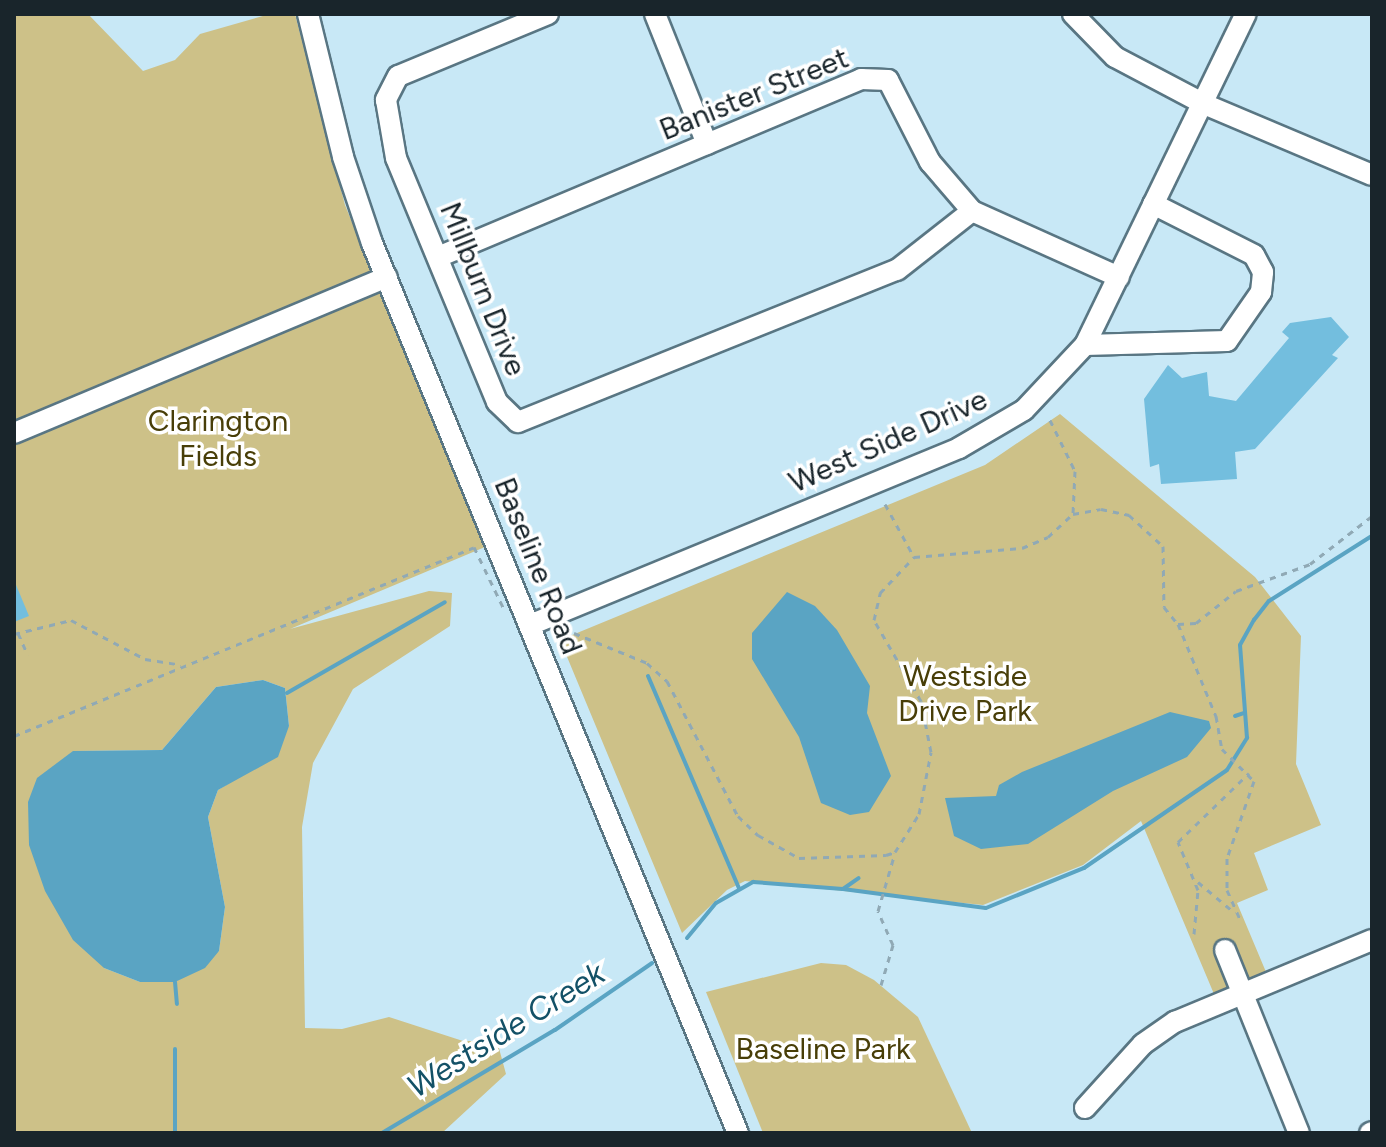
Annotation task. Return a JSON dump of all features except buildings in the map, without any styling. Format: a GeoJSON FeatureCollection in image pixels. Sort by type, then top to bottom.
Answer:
{"type":"FeatureCollection","features":[{"type":"Feature","properties":{"kind":"street","name":"Baseline Road"},"geometry":{"type":"LineString","coordinates":[[308,14],[343,157],[387,277],[738,1133]]}},
{"type":"Feature","properties":{"kind":"street","name":"Millburn Drive"},"geometry":{"type":"LineString","coordinates":[[548,14],[398,76],[386,100],[396,158],[497,402],[518,422],[897,270],[972,211]]}},
{"type":"Feature","properties":{"kind":"street"},"geometry":{"type":"LineString","coordinates":[[655,14],[707,144]]}},
{"type":"Feature","properties":{"kind":"street"},"geometry":{"type":"LineString","coordinates":[[1073,14],[1115,57],[1204,104],[1372,175]]}},
{"type":"Feature","properties":{"kind":"street","name":"West Side Drive"},"geometry":{"type":"LineString","coordinates":[[530,625],[971,443],[1024,410],[1085,345],[1246,14]]}},
{"type":"Feature","properties":{"kind":"street","name":"Banister Street"},"geometry":{"type":"LineString","coordinates":[[438,257],[861,79],[888,80],[930,162],[972,211],[1119,277]]}},
{"type":"Feature","properties":{"kind":"street"},"geometry":{"type":"LineString","coordinates":[[1085,345],[1227,341],[1261,292],[1263,272],[1254,255],[1153,204]]}},
{"type":"Feature","properties":{"kind":"street"},"geometry":{"type":"LineString","coordinates":[[14,433],[387,277]]}},
{"type":"Feature","properties":{"kind":"street"},"geometry":{"type":"LineString","coordinates":[[1085,1108],[1143,1044],[1175,1022],[1372,940]]}},
{"type":"Feature","properties":{"kind":"street"},"geometry":{"type":"LineString","coordinates":[[1225,950],[1299,1133]]}},
{"type":"Feature","properties":{"kind":"path"},"geometry":{"type":"LineString","coordinates":[[1050,420],[1075,471],[1073,514]]}},
{"type":"Feature","properties":{"kind":"path"},"geometry":{"type":"LineString","coordinates":[[885,504],[914,557]]}},
{"type":"Feature","properties":{"kind":"path"},"geometry":{"type":"LineString","coordinates":[[881,985],[893,945],[878,911],[895,852],[919,814],[931,752],[921,701],[881,637],[874,611],[880,593],[914,557],[1022,548],[1048,537],[1073,514],[1116,510],[1161,543],[1164,607],[1178,624],[1226,754],[1250,773],[1254,791],[1227,858],[1225,881],[1240,919],[1196,880],[1178,842],[1250,773]]}},
{"type":"Feature","properties":{"kind":"path"},"geometry":{"type":"LineString","coordinates":[[1178,624],[1196,623],[1236,591],[1310,564],[1372,516]]}},
{"type":"Feature","properties":{"kind":"path"},"geometry":{"type":"LineString","coordinates":[[14,736],[474,547],[498,603],[510,606]]}},
{"type":"Feature","properties":{"kind":"path"},"geometry":{"type":"LineString","coordinates":[[28,655],[16,634],[71,620],[161,666],[189,664]]}},
{"type":"Feature","properties":{"kind":"path"},"geometry":{"type":"LineString","coordinates":[[574,633],[647,663],[667,681],[738,816],[758,835],[799,858],[895,852]]}},
{"type":"Feature","properties":{"kind":"path"},"geometry":{"type":"LineString","coordinates":[[1194,934],[1196,880]]}},
{"type":"Feature","properties":{"kind":"green space","name":"Clarington Fields"},"geometry":{"type":"Polygon","coordinates":[[[14,14],[88,14],[143,71],[175,60],[200,34],[270,14],[295,14],[345,205],[485,547],[290,629],[429,591],[452,593],[450,626],[353,689],[313,763],[302,827],[305,1028],[342,1029],[389,1017],[463,1041],[497,1041],[506,1074],[442,1133],[14,1133],[14,14]],[[263,680],[216,687],[162,750],[73,751],[104,968],[140,982],[175,982],[219,951],[225,907],[208,817],[218,790],[244,774],[289,726],[285,688],[263,680]]]}},
{"type":"Feature","properties":{"kind":"green space","name":"Westside Drive Park"},"geometry":{"type":"Polygon","coordinates":[[[1060,414],[1255,577],[1301,636],[1296,764],[1321,825],[1254,853],[1268,890],[1237,903],[1266,972],[1214,994],[1141,821],[1083,865],[983,905],[745,881],[727,890],[682,933],[560,640],[985,465],[1060,414]]]}},
{"type":"Feature","properties":{"kind":"green space","name":"Baseline Park"},"geometry":{"type":"Polygon","coordinates":[[[821,963],[846,965],[874,980],[918,1017],[972,1133],[763,1133],[706,992],[821,963]]]}},
{"type":"Feature","properties":{"kind":"water"},"geometry":{"type":"Polygon","coordinates":[[[787,592],[815,606],[837,630],[870,686],[867,713],[891,776],[869,812],[850,815],[821,803],[799,737],[752,659],[752,633],[787,592]]]}},
{"type":"Feature","properties":{"kind":"water"},"geometry":{"type":"Polygon","coordinates":[[[263,680],[285,688],[289,726],[278,757],[218,790],[208,817],[225,907],[219,951],[205,968],[175,982],[140,982],[104,968],[73,940],[45,891],[29,845],[28,802],[37,778],[73,751],[162,750],[216,687],[263,680]]]}},
{"type":"Feature","properties":{"kind":"water"},"geometry":{"type":"Polygon","coordinates":[[[1170,712],[1209,721],[1211,728],[1187,757],[1113,791],[1028,844],[981,849],[954,836],[945,798],[996,796],[999,785],[1022,772],[1170,712]]]}},
{"type":"Feature","properties":{"kind":"waterway"},"geometry":{"type":"LineString","coordinates":[[843,889],[986,908],[1084,868],[1227,770],[1247,738],[1240,645],[1254,620],[1269,601],[1372,536]]}},
{"type":"Feature","properties":{"kind":"waterway"},"geometry":{"type":"LineString","coordinates":[[287,693],[445,602]]}},
{"type":"Feature","properties":{"kind":"waterway"},"geometry":{"type":"LineString","coordinates":[[648,676],[739,888]]}},
{"type":"Feature","properties":{"kind":"waterway"},"geometry":{"type":"LineString","coordinates":[[1235,716],[1244,713]]}},
{"type":"Feature","properties":{"kind":"waterway"},"geometry":{"type":"LineString","coordinates":[[687,938],[716,903],[753,882],[843,889],[859,878]]}},
{"type":"Feature","properties":{"kind":"waterway","name":"Westside Creek"},"geometry":{"type":"LineString","coordinates":[[382,1133],[555,1030],[652,963]]}},
{"type":"Feature","properties":{"kind":"waterway"},"geometry":{"type":"LineString","coordinates":[[175,982],[177,1004]]}},
{"type":"Feature","properties":{"kind":"waterway"},"geometry":{"type":"LineString","coordinates":[[175,1049],[175,1133]]}}]}
